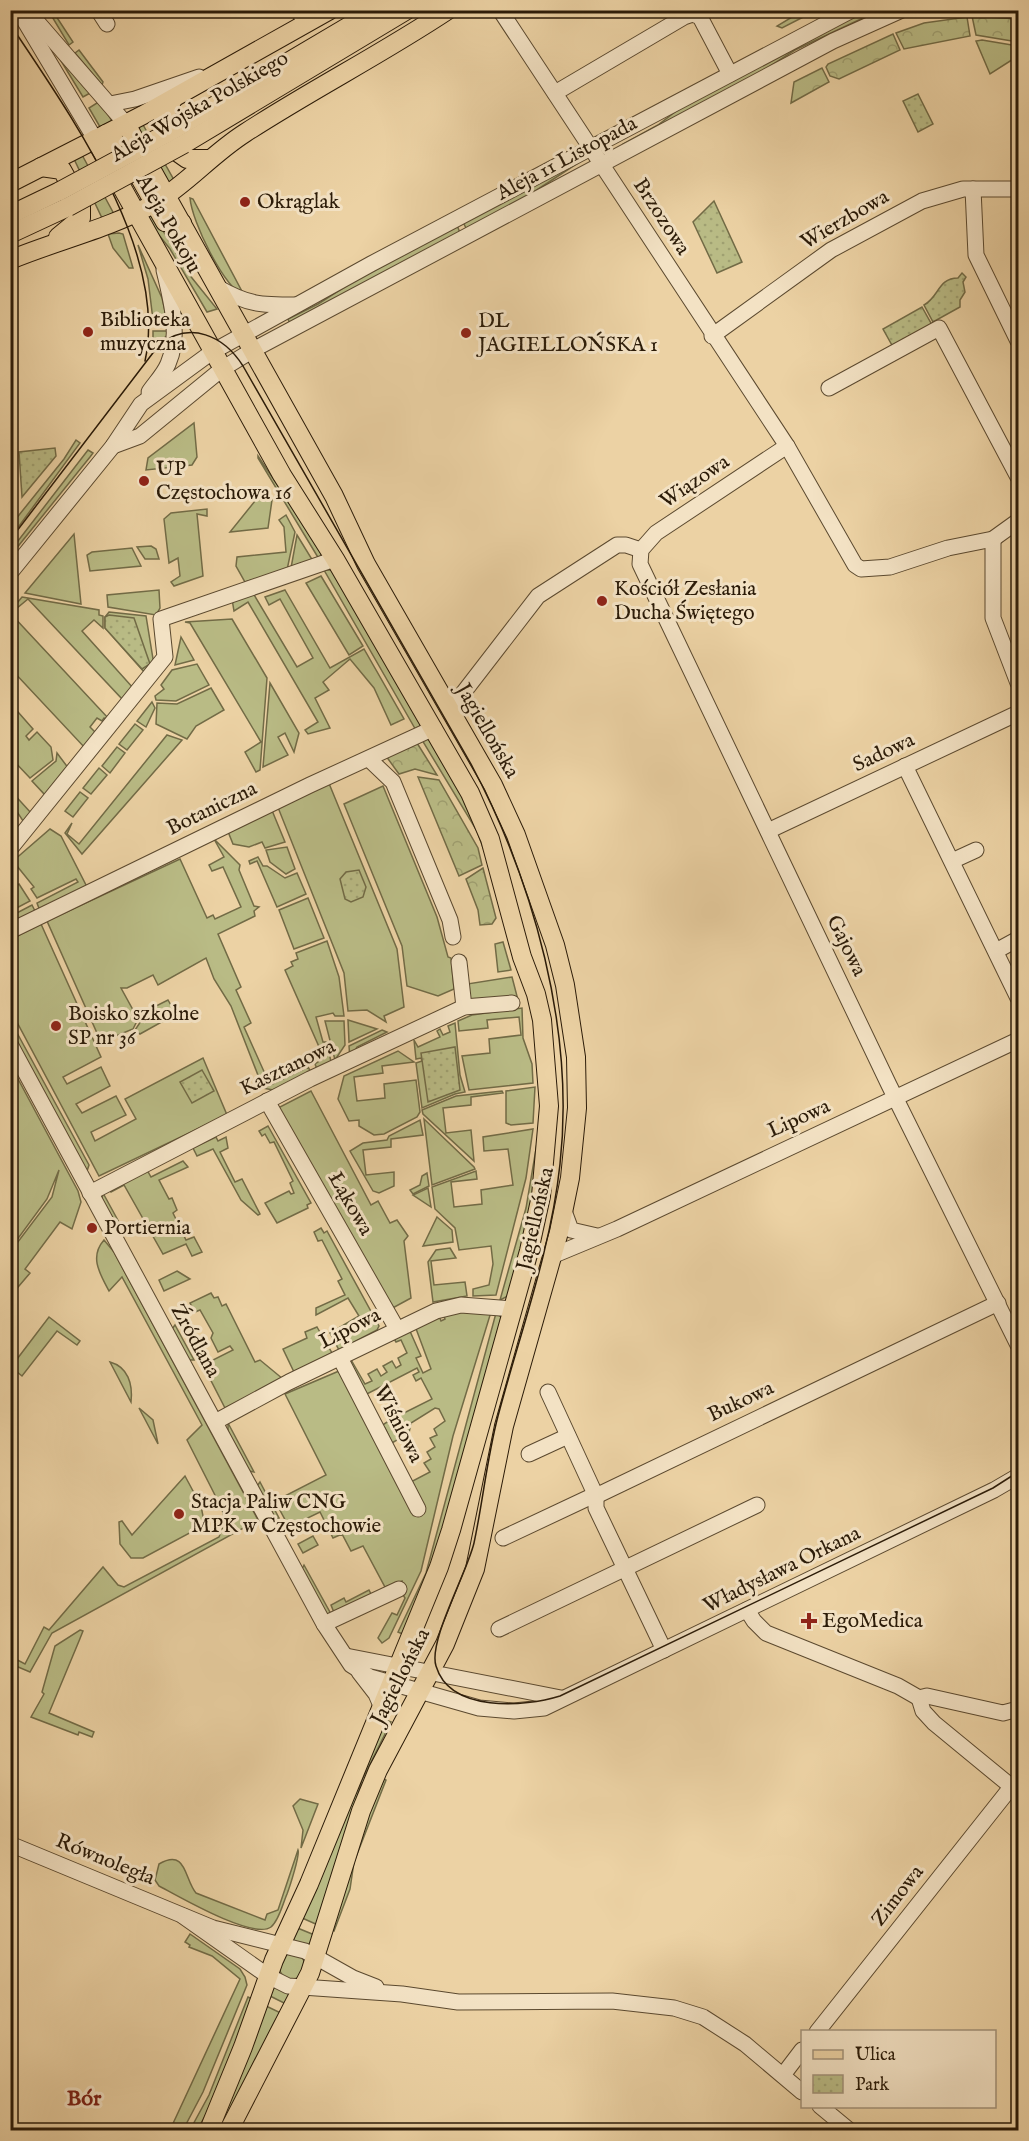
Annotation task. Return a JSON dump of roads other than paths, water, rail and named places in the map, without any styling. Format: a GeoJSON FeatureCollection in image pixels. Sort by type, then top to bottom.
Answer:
{"type":"FeatureCollection","features":[{"type":"Feature","properties":{"kind":"main road","name":"Aleja Wojska Polskiego"},"geometry":{"type":"LineString","coordinates":[[10,183],[173,99],[222,70],[302,17],[330,10]]}},
{"type":"Feature","properties":{"kind":"main road","name":"Aleja Wojska Polskiego"},"geometry":{"type":"LineString","coordinates":[[179,136],[376,10]]}},
{"type":"Feature","properties":{"kind":"main road","name":"Aleja Wojska Polskiego"},"geometry":{"type":"LineString","coordinates":[[10,234],[64,199],[407,10]]}},
{"type":"Feature","properties":{"kind":"main road","name":"Aleja Wojska Polskiego"},"geometry":{"type":"LineString","coordinates":[[47,245],[93,231],[135,213],[168,195],[209,159],[273,115],[448,10]]}},
{"type":"Feature","properties":{"kind":"main road"},"geometry":{"type":"LineString","coordinates":[[173,99],[163,119],[164,126],[177,152],[187,159],[209,159]]}},
{"type":"Feature","properties":{"kind":"main road","name":"Aleja Pokoju"},"geometry":{"type":"LineString","coordinates":[[126,124],[244,333]]}},
{"type":"Feature","properties":{"kind":"main road"},"geometry":{"type":"LineString","coordinates":[[101,136],[124,150],[168,195]]}},
{"type":"Feature","properties":{"kind":"main road","name":"Aleja Pokoju"},"geometry":{"type":"LineString","coordinates":[[101,136],[135,213],[222,369]]}},
{"type":"Feature","properties":{"kind":"main road"},"geometry":{"type":"LineString","coordinates":[[10,260],[47,245],[76,223],[82,211],[62,170],[41,167]]}},
{"type":"Feature","properties":{"kind":"main road","name":"Aleja Wojska Polskiego"},"geometry":{"type":"LineString","coordinates":[[10,215],[64,199]]}},
{"type":"Feature","properties":{"kind":"main road","name":"Jagiellońska"},"geometry":{"type":"LineString","coordinates":[[230,2130],[303,1988],[316,1957],[361,1811],[378,1770],[445,1644],[475,1569],[504,1426],[564,1210],[573,1161],[577,1108],[575,1051],[565,985],[555,945],[516,835],[493,785],[366,564],[334,496],[244,333]]}},
{"type":"Feature","properties":{"kind":"main road","name":"Jagiellońska"},"geometry":{"type":"LineString","coordinates":[[209,2130],[243,2047],[280,1945],[309,1884],[382,1708],[451,1530],[537,1217],[545,1168],[549,1106],[542,1020],[490,839],[470,793],[222,369]]}},
{"type":"Feature","properties":{"kind":"street","name":"Aleja Pokoju"},"geometry":{"type":"LineString","coordinates":[[18,10],[101,136]]}},
{"type":"Feature","properties":{"kind":"street","name":"Aleja Pokoju"},"geometry":{"type":"LineString","coordinates":[[27,10],[126,124]]}},
{"type":"Feature","properties":{"kind":"street"},"geometry":{"type":"LineString","coordinates":[[98,10],[107,24]]}},
{"type":"Feature","properties":{"kind":"street","name":"Brzozowa"},"geometry":{"type":"LineString","coordinates":[[500,10],[712,336],[787,446],[855,565],[861,569],[890,567],[948,548],[993,539]]}},
{"type":"Feature","properties":{"kind":"street","name":"Aleja 11 Listopada"},"geometry":{"type":"LineString","coordinates":[[141,404],[212,352],[244,333],[852,10]]}},
{"type":"Feature","properties":{"kind":"street","name":"Aleja 11 Listopada"},"geometry":{"type":"LineString","coordinates":[[113,446],[140,436],[222,369],[253,350],[833,41],[899,11]]}},
{"type":"Feature","properties":{"kind":"street"},"geometry":{"type":"LineString","coordinates":[[555,93],[684,16],[693,14],[700,17],[730,74]]}},
{"type":"Feature","properties":{"kind":"street"},"geometry":{"type":"LineString","coordinates":[[110,104],[135,99],[222,70]]}},
{"type":"Feature","properties":{"kind":"street"},"geometry":{"type":"LineString","coordinates":[[973,189],[976,255],[1018,341]]}},
{"type":"Feature","properties":{"kind":"street","name":"Wierzbowa"},"geometry":{"type":"LineString","coordinates":[[712,336],[831,250],[922,201],[940,194],[973,189],[1018,189]]}},
{"type":"Feature","properties":{"kind":"street"},"geometry":{"type":"LineString","coordinates":[[10,573],[113,446],[127,421],[168,364],[173,345],[173,315],[161,257]]}},
{"type":"Feature","properties":{"kind":"street"},"geometry":{"type":"LineString","coordinates":[[217,287],[239,300],[258,306],[298,305]]}},
{"type":"Feature","properties":{"kind":"street"},"geometry":{"type":"LineString","coordinates":[[829,388],[939,328],[1014,458],[1018,477]]}},
{"type":"Feature","properties":{"kind":"street","name":"Wiązowa"},"geometry":{"type":"LineString","coordinates":[[640,557],[656,533],[787,446]]}},
{"type":"Feature","properties":{"kind":"street"},"geometry":{"type":"LineString","coordinates":[[1018,521],[993,539],[993,618],[1018,683]]}},
{"type":"Feature","properties":{"kind":"street"},"geometry":{"type":"LineString","coordinates":[[450,710],[538,596],[617,545],[626,545],[640,557]]}},
{"type":"Feature","properties":{"kind":"street","name":"Gajowa"},"geometry":{"type":"LineString","coordinates":[[640,557],[768,831],[1018,1345]]}},
{"type":"Feature","properties":{"kind":"street"},"geometry":{"type":"LineString","coordinates":[[10,849],[165,657],[161,619],[335,559]]}},
{"type":"Feature","properties":{"kind":"street","name":"Sadowa"},"geometry":{"type":"LineString","coordinates":[[768,831],[1018,713]]}},
{"type":"Feature","properties":{"kind":"street","name":"Botaniczna"},"geometry":{"type":"LineString","coordinates":[[10,931],[301,789],[370,760],[434,728]]}},
{"type":"Feature","properties":{"kind":"street"},"geometry":{"type":"LineString","coordinates":[[370,760],[393,782],[450,920],[453,937]]}},
{"type":"Feature","properties":{"kind":"street"},"geometry":{"type":"LineString","coordinates":[[905,766],[1018,998]]}},
{"type":"Feature","properties":{"kind":"street"},"geometry":{"type":"LineString","coordinates":[[952,861],[976,850]]}},
{"type":"Feature","properties":{"kind":"street"},"geometry":{"type":"LineString","coordinates":[[996,951],[1018,939]]}},
{"type":"Feature","properties":{"kind":"street"},"geometry":{"type":"LineString","coordinates":[[459,962],[464,1007]]}},
{"type":"Feature","properties":{"kind":"street","name":"Kasztanowa"},"geometry":{"type":"LineString","coordinates":[[90,1192],[267,1101],[464,1007],[512,1003]]}},
{"type":"Feature","properties":{"kind":"street","name":"Lipowa"},"geometry":{"type":"LineString","coordinates":[[552,1256],[617,1229],[1018,1040]]}},
{"type":"Feature","properties":{"kind":"street","name":"Źródlana"},"geometry":{"type":"LineString","coordinates":[[10,1044],[324,1624],[376,1694],[382,1708]]}},
{"type":"Feature","properties":{"kind":"street","name":"Łąkowa"},"geometry":{"type":"LineString","coordinates":[[267,1101],[397,1329]]}},
{"type":"Feature","properties":{"kind":"street"},"geometry":{"type":"LineString","coordinates":[[564,1210],[571,1230],[597,1236]]}},
{"type":"Feature","properties":{"kind":"street","name":"Bukowa"},"geometry":{"type":"LineString","coordinates":[[503,1538],[596,1496],[998,1303]]}},
{"type":"Feature","properties":{"kind":"street","name":"Lipowa"},"geometry":{"type":"LineString","coordinates":[[215,1422],[436,1311],[461,1305],[513,1309]]}},
{"type":"Feature","properties":{"kind":"street","name":"Wiśniowa"},"geometry":{"type":"LineString","coordinates":[[340,1358],[418,1509]]}},
{"type":"Feature","properties":{"kind":"street"},"geometry":{"type":"LineString","coordinates":[[548,1392],[596,1496],[596,1508],[664,1650]]}},
{"type":"Feature","properties":{"kind":"street"},"geometry":{"type":"LineString","coordinates":[[529,1454],[568,1436]]}},
{"type":"Feature","properties":{"kind":"street","name":"Władysława Orkana"},"geometry":{"type":"LineString","coordinates":[[395,1676],[419,1693],[479,1708],[504,1711],[544,1708],[994,1490],[1018,1475]]}},
{"type":"Feature","properties":{"kind":"street"},"geometry":{"type":"LineString","coordinates":[[499,1629],[758,1505]]}},
{"type":"Feature","properties":{"kind":"street"},"geometry":{"type":"LineString","coordinates":[[324,1624],[399,1589]]}},
{"type":"Feature","properties":{"kind":"street"},"geometry":{"type":"LineString","coordinates":[[747,1610],[754,1621],[766,1632],[898,1686],[919,1698],[923,1711],[934,1723],[1015,1789]]}},
{"type":"Feature","properties":{"kind":"street"},"geometry":{"type":"LineString","coordinates":[[346,1656],[395,1676]]}},
{"type":"Feature","properties":{"kind":"street"},"geometry":{"type":"LineString","coordinates":[[359,1672],[395,1676],[429,1674],[561,1698]]}},
{"type":"Feature","properties":{"kind":"street"},"geometry":{"type":"LineString","coordinates":[[919,1698],[927,1696],[1003,1713],[1018,1709]]}},
{"type":"Feature","properties":{"kind":"street","name":"Zimowa"},"geometry":{"type":"LineString","coordinates":[[818,2030],[1015,1789]]}},
{"type":"Feature","properties":{"kind":"street","name":"Równoległa"},"geometry":{"type":"LineString","coordinates":[[10,1844],[183,1916],[233,1935],[294,1947],[368,1984],[402,1994]]}},
{"type":"Feature","properties":{"kind":"street","name":"Równoległa"},"geometry":{"type":"LineString","coordinates":[[183,1916],[268,1976],[288,1986],[402,1994]]}},
{"type":"Feature","properties":{"kind":"street"},"geometry":{"type":"LineString","coordinates":[[402,1994],[458,2002],[612,2001],[674,2008],[704,2017],[745,2044],[801,2091]]}},
{"type":"Feature","properties":{"kind":"street"},"geometry":{"type":"LineString","coordinates":[[783,2075],[801,2051]]}},
{"type":"Feature","properties":{"kind":"street"},"geometry":{"type":"LineString","coordinates":[[822,2108],[849,2130]]}},
{"type":"Feature","properties":{"kind":"tram line"},"geometry":{"type":"LineString","coordinates":[[10,24],[85,141],[109,185],[128,229],[142,274],[149,319],[145,361]]}},
{"type":"Feature","properties":{"kind":"tram line"},"geometry":{"type":"LineString","coordinates":[[10,540],[159,345],[171,337],[194,333],[216,340],[235,355],[243,366],[471,764],[514,857],[545,958],[555,1010],[561,1062],[563,1113],[560,1164],[550,1228],[494,1432],[474,1543],[438,1640],[435,1655],[436,1666],[444,1681],[456,1692],[490,1703],[528,1703],[560,1696],[993,1488],[1018,1472]]}},
{"type":"Feature","properties":{"kind":"place","name":"Okrąglak"},"geometry":{"type":"Point","coordinates":[245,202]}},
{"type":"Feature","properties":{"kind":"place","name":"Biblioteka muzyczna"},"geometry":{"type":"Point","coordinates":[88,332]}},
{"type":"Feature","properties":{"kind":"place","name":"DL JAGIELLOŃSKA 1"},"geometry":{"type":"Point","coordinates":[466,333]}},
{"type":"Feature","properties":{"kind":"place","name":"UP Częstochowa 16"},"geometry":{"type":"Point","coordinates":[144,481]}},
{"type":"Feature","properties":{"kind":"place","name":"Kościół Zesłania Ducha Świętego"},"geometry":{"type":"Point","coordinates":[602,601]}},
{"type":"Feature","properties":{"kind":"place","name":"Boisko szkolne SP nr 36"},"geometry":{"type":"Point","coordinates":[56,1026]}},
{"type":"Feature","properties":{"kind":"place","name":"Portiernia"},"geometry":{"type":"Point","coordinates":[92,1228]}},
{"type":"Feature","properties":{"kind":"place","name":"Stacja Paliw CNG MPK w Częstochowie"},"geometry":{"type":"Point","coordinates":[179,1514]}},
{"type":"Feature","properties":{"kind":"place","name":"EgoMedica"},"geometry":{"type":"Point","coordinates":[809,1621]}},
{"type":"Feature","properties":{"kind":"district","name":"Bór"},"geometry":{"type":"Point","coordinates":[84,2099]}}]}
